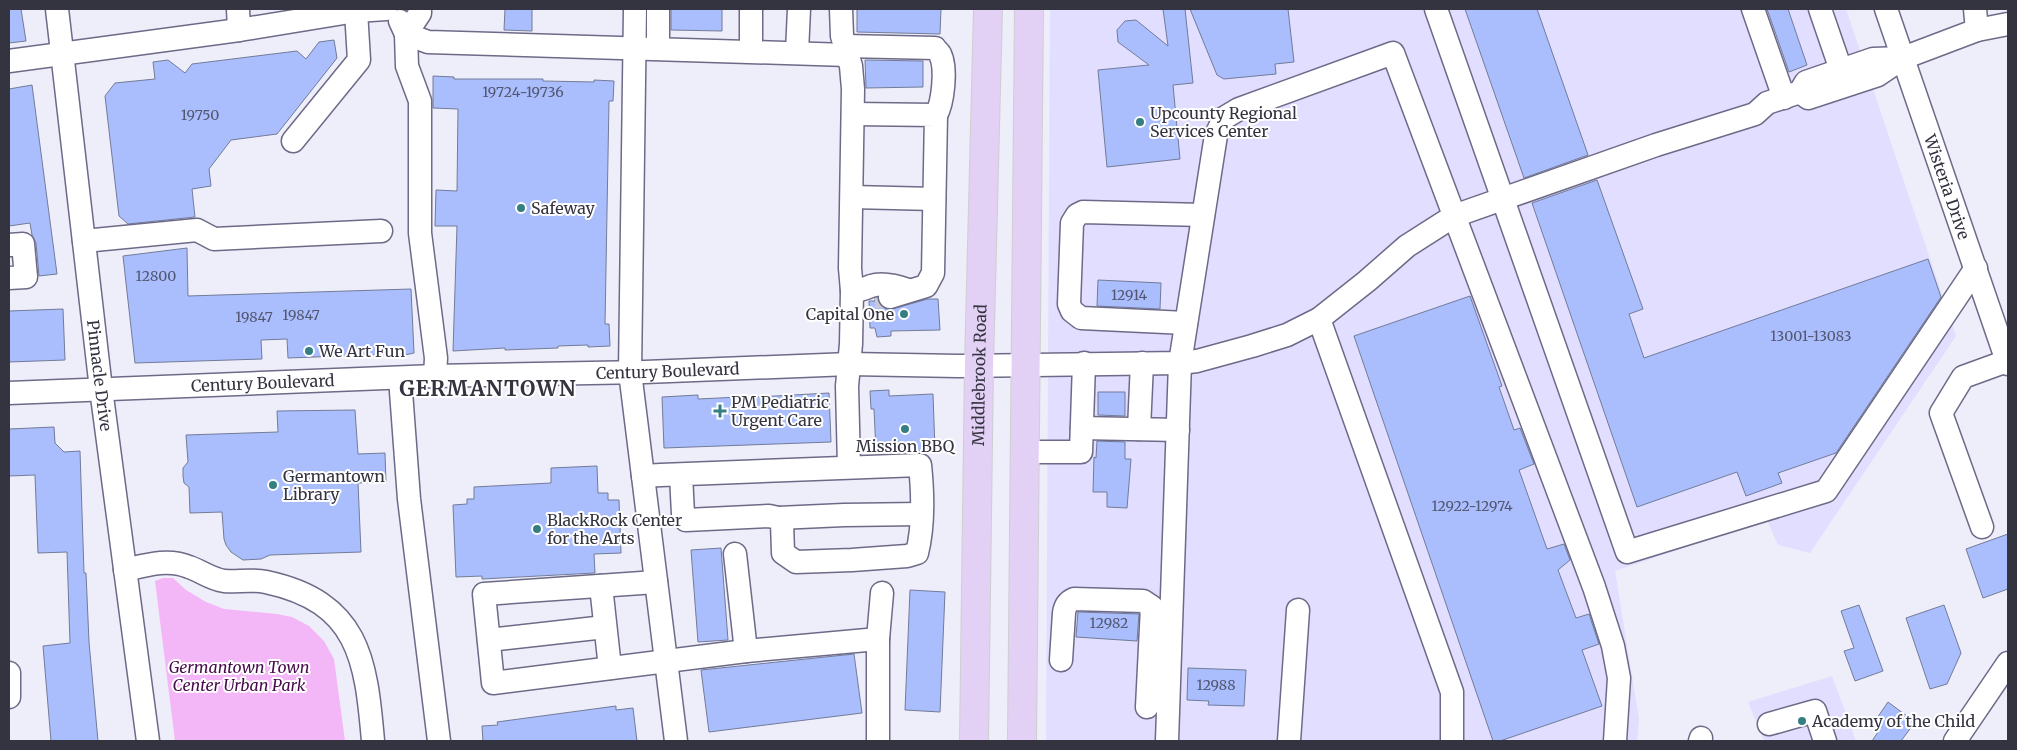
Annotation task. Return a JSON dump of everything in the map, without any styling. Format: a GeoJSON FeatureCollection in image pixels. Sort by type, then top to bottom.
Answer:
{"type":"FeatureCollection","features":[{"type":"Feature","properties":{"kind":"main road","name":"Middlebrook Road"},"geometry":{"type":"LineString","coordinates":[[974,741],[988,9]]}},
{"type":"Feature","properties":{"kind":"main road"},"geometry":{"type":"LineString","coordinates":[[1022,741],[1029,9]]}},
{"type":"Feature","properties":{"kind":"street","name":"Pinnacle Drive"},"geometry":{"type":"LineString","coordinates":[[57,9],[100,389],[148,741]]}},
{"type":"Feature","properties":{"kind":"street"},"geometry":{"type":"LineString","coordinates":[[9,61],[62,54],[238,19],[386,9]]}},
{"type":"Feature","properties":{"kind":"street"},"geometry":{"type":"LineString","coordinates":[[394,9],[406,34],[407,66],[420,100],[420,233],[436,358],[435,376]]}},
{"type":"Feature","properties":{"kind":"street"},"geometry":{"type":"LineString","coordinates":[[406,34],[420,9]]}},
{"type":"Feature","properties":{"kind":"street"},"geometry":{"type":"LineString","coordinates":[[635,9],[630,372],[676,741]]}},
{"type":"Feature","properties":{"kind":"street"},"geometry":{"type":"LineString","coordinates":[[658,9],[658,48]]}},
{"type":"Feature","properties":{"kind":"street"},"geometry":{"type":"LineString","coordinates":[[751,9],[751,51]]}},
{"type":"Feature","properties":{"kind":"street"},"geometry":{"type":"LineString","coordinates":[[798,52],[799,9]]}},
{"type":"Feature","properties":{"kind":"street"},"geometry":{"type":"LineString","coordinates":[[406,34],[428,42],[751,51],[798,52],[846,50],[934,48],[940,55],[942,99],[936,115],[933,273],[930,281],[921,289],[878,293],[850,268],[853,89],[851,66],[846,50],[842,36],[841,9]]}},
{"type":"Feature","properties":{"kind":"street"},"geometry":{"type":"LineString","coordinates":[[1436,9],[1627,552],[1826,491],[1976,268]]}},
{"type":"Feature","properties":{"kind":"street"},"geometry":{"type":"LineString","coordinates":[[1753,9],[1792,95]]}},
{"type":"Feature","properties":{"kind":"street"},"geometry":{"type":"LineString","coordinates":[[1820,9],[1841,70]]}},
{"type":"Feature","properties":{"kind":"street","name":"Wisteria Drive"},"geometry":{"type":"LineString","coordinates":[[1886,9],[2008,362]]}},
{"type":"Feature","properties":{"kind":"street"},"geometry":{"type":"LineString","coordinates":[[292,141],[359,60],[356,11]]}},
{"type":"Feature","properties":{"kind":"street"},"geometry":{"type":"LineString","coordinates":[[1792,95],[1808,98],[1878,75],[1903,58],[1976,19],[2008,24]]}},
{"type":"Feature","properties":{"kind":"street"},"geometry":{"type":"LineString","coordinates":[[1167,741],[1180,363],[1216,135],[1224,118],[1239,109],[1393,54],[1594,587],[1613,646],[1619,678],[1615,741]]}},
{"type":"Feature","properties":{"kind":"street"},"geometry":{"type":"LineString","coordinates":[[1792,95],[1806,82],[1873,59],[1903,58]]}},
{"type":"Feature","properties":{"kind":"street","name":"Century Boulevard"},"geometry":{"type":"LineString","coordinates":[[9,392],[435,376],[630,372],[850,364],[1025,365],[1180,363],[1197,361],[1270,341],[1319,319],[1368,281],[1407,246],[1454,216],[1656,145],[1755,114],[1767,103],[1792,95]]}},
{"type":"Feature","properties":{"kind":"street"},"geometry":{"type":"LineString","coordinates":[[853,114],[936,115]]}},
{"type":"Feature","properties":{"kind":"street"},"geometry":{"type":"LineString","coordinates":[[852,197],[934,199]]}},
{"type":"Feature","properties":{"kind":"street"},"geometry":{"type":"LineString","coordinates":[[1186,323],[1081,318],[1072,311],[1069,304],[1072,223],[1077,215],[1083,212],[1203,215]]}},
{"type":"Feature","properties":{"kind":"street"},"geometry":{"type":"LineString","coordinates":[[84,241],[197,230],[214,239],[381,231]]}},
{"type":"Feature","properties":{"kind":"street"},"geometry":{"type":"LineString","coordinates":[[9,245],[23,244],[26,277],[9,278]]}},
{"type":"Feature","properties":{"kind":"street"},"geometry":{"type":"LineString","coordinates":[[849,467],[847,386],[850,364],[878,293]]}},
{"type":"Feature","properties":{"kind":"street"},"geometry":{"type":"LineString","coordinates":[[1319,319],[1452,692],[1452,741]]}},
{"type":"Feature","properties":{"kind":"street"},"geometry":{"type":"LineString","coordinates":[[1982,527],[1941,413],[1963,376],[2008,362]]}},
{"type":"Feature","properties":{"kind":"street"},"geometry":{"type":"LineString","coordinates":[[1140,429],[1142,363]]}},
{"type":"Feature","properties":{"kind":"street"},"geometry":{"type":"LineString","coordinates":[[1024,452],[1081,452],[1084,364]]}},
{"type":"Feature","properties":{"kind":"street"},"geometry":{"type":"LineString","coordinates":[[400,378],[409,500],[439,741]]}},
{"type":"Feature","properties":{"kind":"street"},"geometry":{"type":"LineString","coordinates":[[1082,428],[1178,430]]}},
{"type":"Feature","properties":{"kind":"street"},"geometry":{"type":"LineString","coordinates":[[643,476],[920,465],[922,487],[920,542],[917,554],[870,559],[796,562],[783,553],[782,522],[778,518]]}},
{"type":"Feature","properties":{"kind":"street"},"geometry":{"type":"LineString","coordinates":[[681,475],[682,514],[686,520],[770,516],[778,518],[921,514]]}},
{"type":"Feature","properties":{"kind":"street"},"geometry":{"type":"LineString","coordinates":[[735,554],[746,651]]}},
{"type":"Feature","properties":{"kind":"street"},"geometry":{"type":"LineString","coordinates":[[125,570],[156,563],[174,563],[189,567],[203,575],[222,581],[264,581],[296,590],[317,602],[343,622],[356,644],[365,676],[373,741]]}},
{"type":"Feature","properties":{"kind":"street"},"geometry":{"type":"LineString","coordinates":[[656,582],[484,594],[493,683],[666,660],[878,639]]}},
{"type":"Feature","properties":{"kind":"street"},"geometry":{"type":"LineString","coordinates":[[601,586],[610,668]]}},
{"type":"Feature","properties":{"kind":"street"},"geometry":{"type":"LineString","coordinates":[[878,741],[878,639],[882,593]]}},
{"type":"Feature","properties":{"kind":"street"},"geometry":{"type":"LineString","coordinates":[[1061,660],[1064,607],[1068,602],[1074,599],[1143,601],[1150,604],[1152,607],[1147,707]]}},
{"type":"Feature","properties":{"kind":"street"},"geometry":{"type":"LineString","coordinates":[[1289,741],[1298,610]]}},
{"type":"Feature","properties":{"kind":"street"},"geometry":{"type":"LineString","coordinates":[[489,640],[606,627]]}},
{"type":"Feature","properties":{"kind":"street"},"geometry":{"type":"LineString","coordinates":[[1955,741],[2008,663]]}},
{"type":"Feature","properties":{"kind":"street"},"geometry":{"type":"LineString","coordinates":[[9,673],[9,696]]}},
{"type":"Feature","properties":{"kind":"street"},"geometry":{"type":"LineString","coordinates":[[1769,724],[1815,711],[1825,741]]}},
{"type":"Feature","properties":{"kind":"shaded area"},"geometry":{"type":"Polygon","coordinates":[[[1050,9],[1846,9],[1956,336],[1810,553],[1778,545],[1767,520],[1615,571],[1639,719],[1637,741],[1046,741],[1050,9]]]}},
{"type":"Feature","properties":{"kind":"shaded area","name":"Academy of the Child"},"geometry":{"type":"Polygon","coordinates":[[[1832,676],[1856,741],[1764,741],[1748,702],[1832,676]]]}},
{"type":"Feature","properties":{"kind":"green space","name":"Germantown Town Center Urban Park"},"geometry":{"type":"Polygon","coordinates":[[[163,578],[173,578],[186,590],[206,602],[224,609],[292,617],[309,626],[324,641],[334,659],[345,741],[175,741],[155,581],[163,578]]]}},
{"type":"Feature","properties":{"kind":"building"},"geometry":{"type":"Polygon","coordinates":[[[9,9],[21,9],[26,41],[9,43],[9,9]]]}},
{"type":"Feature","properties":{"kind":"building"},"geometry":{"type":"Polygon","coordinates":[[[505,9],[532,9],[532,31],[504,30],[505,9]]]}},
{"type":"Feature","properties":{"kind":"building"},"geometry":{"type":"Polygon","coordinates":[[[671,9],[722,9],[722,31],[671,30],[671,9]]]}},
{"type":"Feature","properties":{"kind":"building"},"geometry":{"type":"Polygon","coordinates":[[[857,9],[941,9],[940,34],[857,32],[857,9]]]}},
{"type":"Feature","properties":{"kind":"building","name":"Upcounty Regional Services Center"},"geometry":{"type":"Polygon","coordinates":[[[1163,9],[1185,9],[1193,83],[1173,85],[1180,159],[1107,167],[1098,70],[1149,65],[1118,42],[1117,30],[1125,21],[1136,20],[1168,46],[1163,9]]]}},
{"type":"Feature","properties":{"kind":"building"},"geometry":{"type":"Polygon","coordinates":[[[1190,9],[1288,9],[1294,62],[1275,64],[1276,74],[1224,79],[1217,75],[1190,9]]]}},
{"type":"Feature","properties":{"kind":"building"},"geometry":{"type":"Polygon","coordinates":[[[1465,9],[1537,9],[1588,155],[1524,178],[1465,9]]]}},
{"type":"Feature","properties":{"kind":"building"},"geometry":{"type":"Polygon","coordinates":[[[1767,9],[1788,9],[1807,65],[1789,72],[1767,9]]]}},
{"type":"Feature","properties":{"kind":"building"},"geometry":{"type":"Polygon","coordinates":[[[334,40],[337,58],[277,134],[231,140],[209,169],[211,186],[192,189],[195,217],[128,224],[119,216],[105,96],[115,83],[155,79],[153,62],[168,60],[185,73],[192,64],[297,51],[306,59],[319,42],[334,40]]]}},
{"type":"Feature","properties":{"kind":"building"},"geometry":{"type":"Polygon","coordinates":[[[865,60],[923,61],[923,87],[866,88],[865,60]]]}},
{"type":"Feature","properties":{"kind":"building","name":"Safeway"},"geometry":{"type":"Polygon","coordinates":[[[433,76],[454,77],[454,79],[614,81],[613,101],[609,101],[605,324],[609,324],[610,346],[588,347],[588,345],[558,346],[558,348],[505,350],[505,348],[453,351],[457,226],[435,226],[436,190],[457,191],[458,109],[433,108],[433,76]]]}},
{"type":"Feature","properties":{"kind":"building"},"geometry":{"type":"Polygon","coordinates":[[[32,85],[57,274],[39,276],[36,243],[32,235],[30,223],[9,226],[9,89],[32,85]]]}},
{"type":"Feature","properties":{"kind":"building"},"geometry":{"type":"Polygon","coordinates":[[[1597,180],[1643,309],[1629,314],[1644,358],[1928,259],[1941,297],[1836,453],[1778,473],[1782,483],[1746,496],[1737,472],[1637,507],[1532,203],[1597,180]]]}},
{"type":"Feature","properties":{"kind":"building"},"geometry":{"type":"Polygon","coordinates":[[[187,248],[188,296],[411,289],[414,353],[405,355],[288,358],[287,339],[261,340],[262,359],[135,363],[123,256],[187,248]]]}},
{"type":"Feature","properties":{"kind":"building"},"geometry":{"type":"Polygon","coordinates":[[[1098,280],[1161,283],[1160,309],[1097,306],[1098,280]]]}},
{"type":"Feature","properties":{"kind":"building"},"geometry":{"type":"Polygon","coordinates":[[[1470,296],[1502,386],[1499,387],[1514,430],[1520,428],[1534,464],[1519,470],[1547,549],[1564,544],[1570,560],[1558,570],[1576,618],[1589,614],[1599,644],[1582,650],[1602,706],[1500,741],[1493,741],[1354,336],[1470,296]]]}},
{"type":"Feature","properties":{"kind":"building","name":"Capital One"},"geometry":{"type":"Polygon","coordinates":[[[875,298],[877,298],[881,306],[888,310],[928,299],[938,299],[940,330],[891,331],[891,336],[877,337],[875,328],[870,328],[869,301],[875,301],[875,298]]]}},
{"type":"Feature","properties":{"kind":"building"},"geometry":{"type":"Polygon","coordinates":[[[63,309],[65,360],[9,362],[9,311],[63,309]]]}},
{"type":"Feature","properties":{"kind":"building","name":"Mission BBQ"},"geometry":{"type":"Polygon","coordinates":[[[889,390],[889,396],[933,394],[935,450],[876,452],[874,409],[871,409],[870,391],[889,390]]]}},
{"type":"Feature","properties":{"kind":"building"},"geometry":{"type":"Polygon","coordinates":[[[1098,392],[1125,392],[1125,416],[1098,415],[1098,392]]]}},
{"type":"Feature","properties":{"kind":"building"},"geometry":{"type":"Polygon","coordinates":[[[829,393],[831,442],[664,448],[662,397],[698,395],[698,399],[740,398],[829,393]]]}},
{"type":"Feature","properties":{"kind":"building","name":"Germantown Library"},"geometry":{"type":"Polygon","coordinates":[[[355,410],[358,454],[385,453],[386,482],[358,483],[361,552],[270,555],[261,559],[243,560],[231,552],[226,545],[222,512],[190,513],[189,487],[184,483],[183,476],[183,468],[188,462],[186,435],[278,432],[277,411],[355,410]]]}},
{"type":"Feature","properties":{"kind":"building"},"geometry":{"type":"Polygon","coordinates":[[[54,427],[55,443],[64,452],[80,451],[84,573],[86,573],[89,642],[98,741],[51,741],[43,646],[70,643],[67,552],[38,553],[35,475],[9,476],[9,429],[54,427]]]}},
{"type":"Feature","properties":{"kind":"building"},"geometry":{"type":"Polygon","coordinates":[[[1097,441],[1125,442],[1125,459],[1131,459],[1127,508],[1107,507],[1107,492],[1093,492],[1094,457],[1096,458],[1097,441]]]}},
{"type":"Feature","properties":{"kind":"building","name":"BlackRock Center for the Arts"},"geometry":{"type":"Polygon","coordinates":[[[597,466],[598,493],[608,493],[608,500],[619,500],[621,553],[594,554],[595,573],[482,579],[482,576],[456,577],[453,505],[467,504],[467,499],[474,499],[474,487],[551,483],[551,468],[597,466]]]}},
{"type":"Feature","properties":{"kind":"building"},"geometry":{"type":"Polygon","coordinates":[[[2008,534],[2008,589],[1983,598],[1966,549],[2008,534]]]}},
{"type":"Feature","properties":{"kind":"building"},"geometry":{"type":"Polygon","coordinates":[[[721,548],[728,640],[698,642],[691,550],[721,548]]]}},
{"type":"Feature","properties":{"kind":"building"},"geometry":{"type":"Polygon","coordinates":[[[910,590],[945,592],[940,712],[905,710],[910,590]]]}},
{"type":"Feature","properties":{"kind":"building"},"geometry":{"type":"Polygon","coordinates":[[[1859,605],[1883,671],[1855,681],[1844,651],[1854,648],[1841,611],[1859,605]]]}},
{"type":"Feature","properties":{"kind":"building"},"geometry":{"type":"Polygon","coordinates":[[[1944,605],[1961,653],[1947,684],[1930,689],[1906,618],[1944,605]]]}},
{"type":"Feature","properties":{"kind":"building"},"geometry":{"type":"Polygon","coordinates":[[[1078,612],[1139,614],[1137,641],[1076,637],[1078,612]]]}},
{"type":"Feature","properties":{"kind":"building"},"geometry":{"type":"Polygon","coordinates":[[[854,654],[862,713],[709,732],[701,670],[854,654]]]}},
{"type":"Feature","properties":{"kind":"building"},"geometry":{"type":"Polygon","coordinates":[[[1188,668],[1246,670],[1244,706],[1208,705],[1209,701],[1187,700],[1188,668]]]}},
{"type":"Feature","properties":{"kind":"building"},"geometry":{"type":"Polygon","coordinates":[[[1888,702],[1915,722],[1901,741],[1872,741],[1882,726],[1875,721],[1888,702]]]}},
{"type":"Feature","properties":{"kind":"building"},"geometry":{"type":"Polygon","coordinates":[[[616,706],[616,710],[633,708],[637,741],[483,741],[482,726],[498,725],[497,722],[616,706]]]}},
{"type":"Feature","properties":{"kind":"tunnel"},"geometry":{"type":"LineString","coordinates":[[875,297],[890,297]]}},
{"type":"Feature","properties":{"kind":"place","name":"Upcounty Regional Services Center"},"geometry":{"type":"Point","coordinates":[1140,122]}},
{"type":"Feature","properties":{"kind":"place","name":"Safeway"},"geometry":{"type":"Point","coordinates":[521,208]}},
{"type":"Feature","properties":{"kind":"place","name":"Capital One"},"geometry":{"type":"Point","coordinates":[904,314]}},
{"type":"Feature","properties":{"kind":"place","name":"We Art Fun"},"geometry":{"type":"Point","coordinates":[309,351]}},
{"type":"Feature","properties":{"kind":"place","name":"PM Pediatric Urgent Care"},"geometry":{"type":"Point","coordinates":[720,411]}},
{"type":"Feature","properties":{"kind":"place","name":"Mission BBQ"},"geometry":{"type":"Point","coordinates":[905,429]}},
{"type":"Feature","properties":{"kind":"place","name":"Germantown Library"},"geometry":{"type":"Point","coordinates":[273,485]}},
{"type":"Feature","properties":{"kind":"place","name":"BlackRock Center for the Arts"},"geometry":{"type":"Point","coordinates":[537,529]}},
{"type":"Feature","properties":{"kind":"place","name":"Academy of the Child"},"geometry":{"type":"Point","coordinates":[1802,721]}},
{"type":"Feature","properties":{"kind":"district","name":"GERMANTOWN"},"geometry":{"type":"Point","coordinates":[488,388]}}]}
